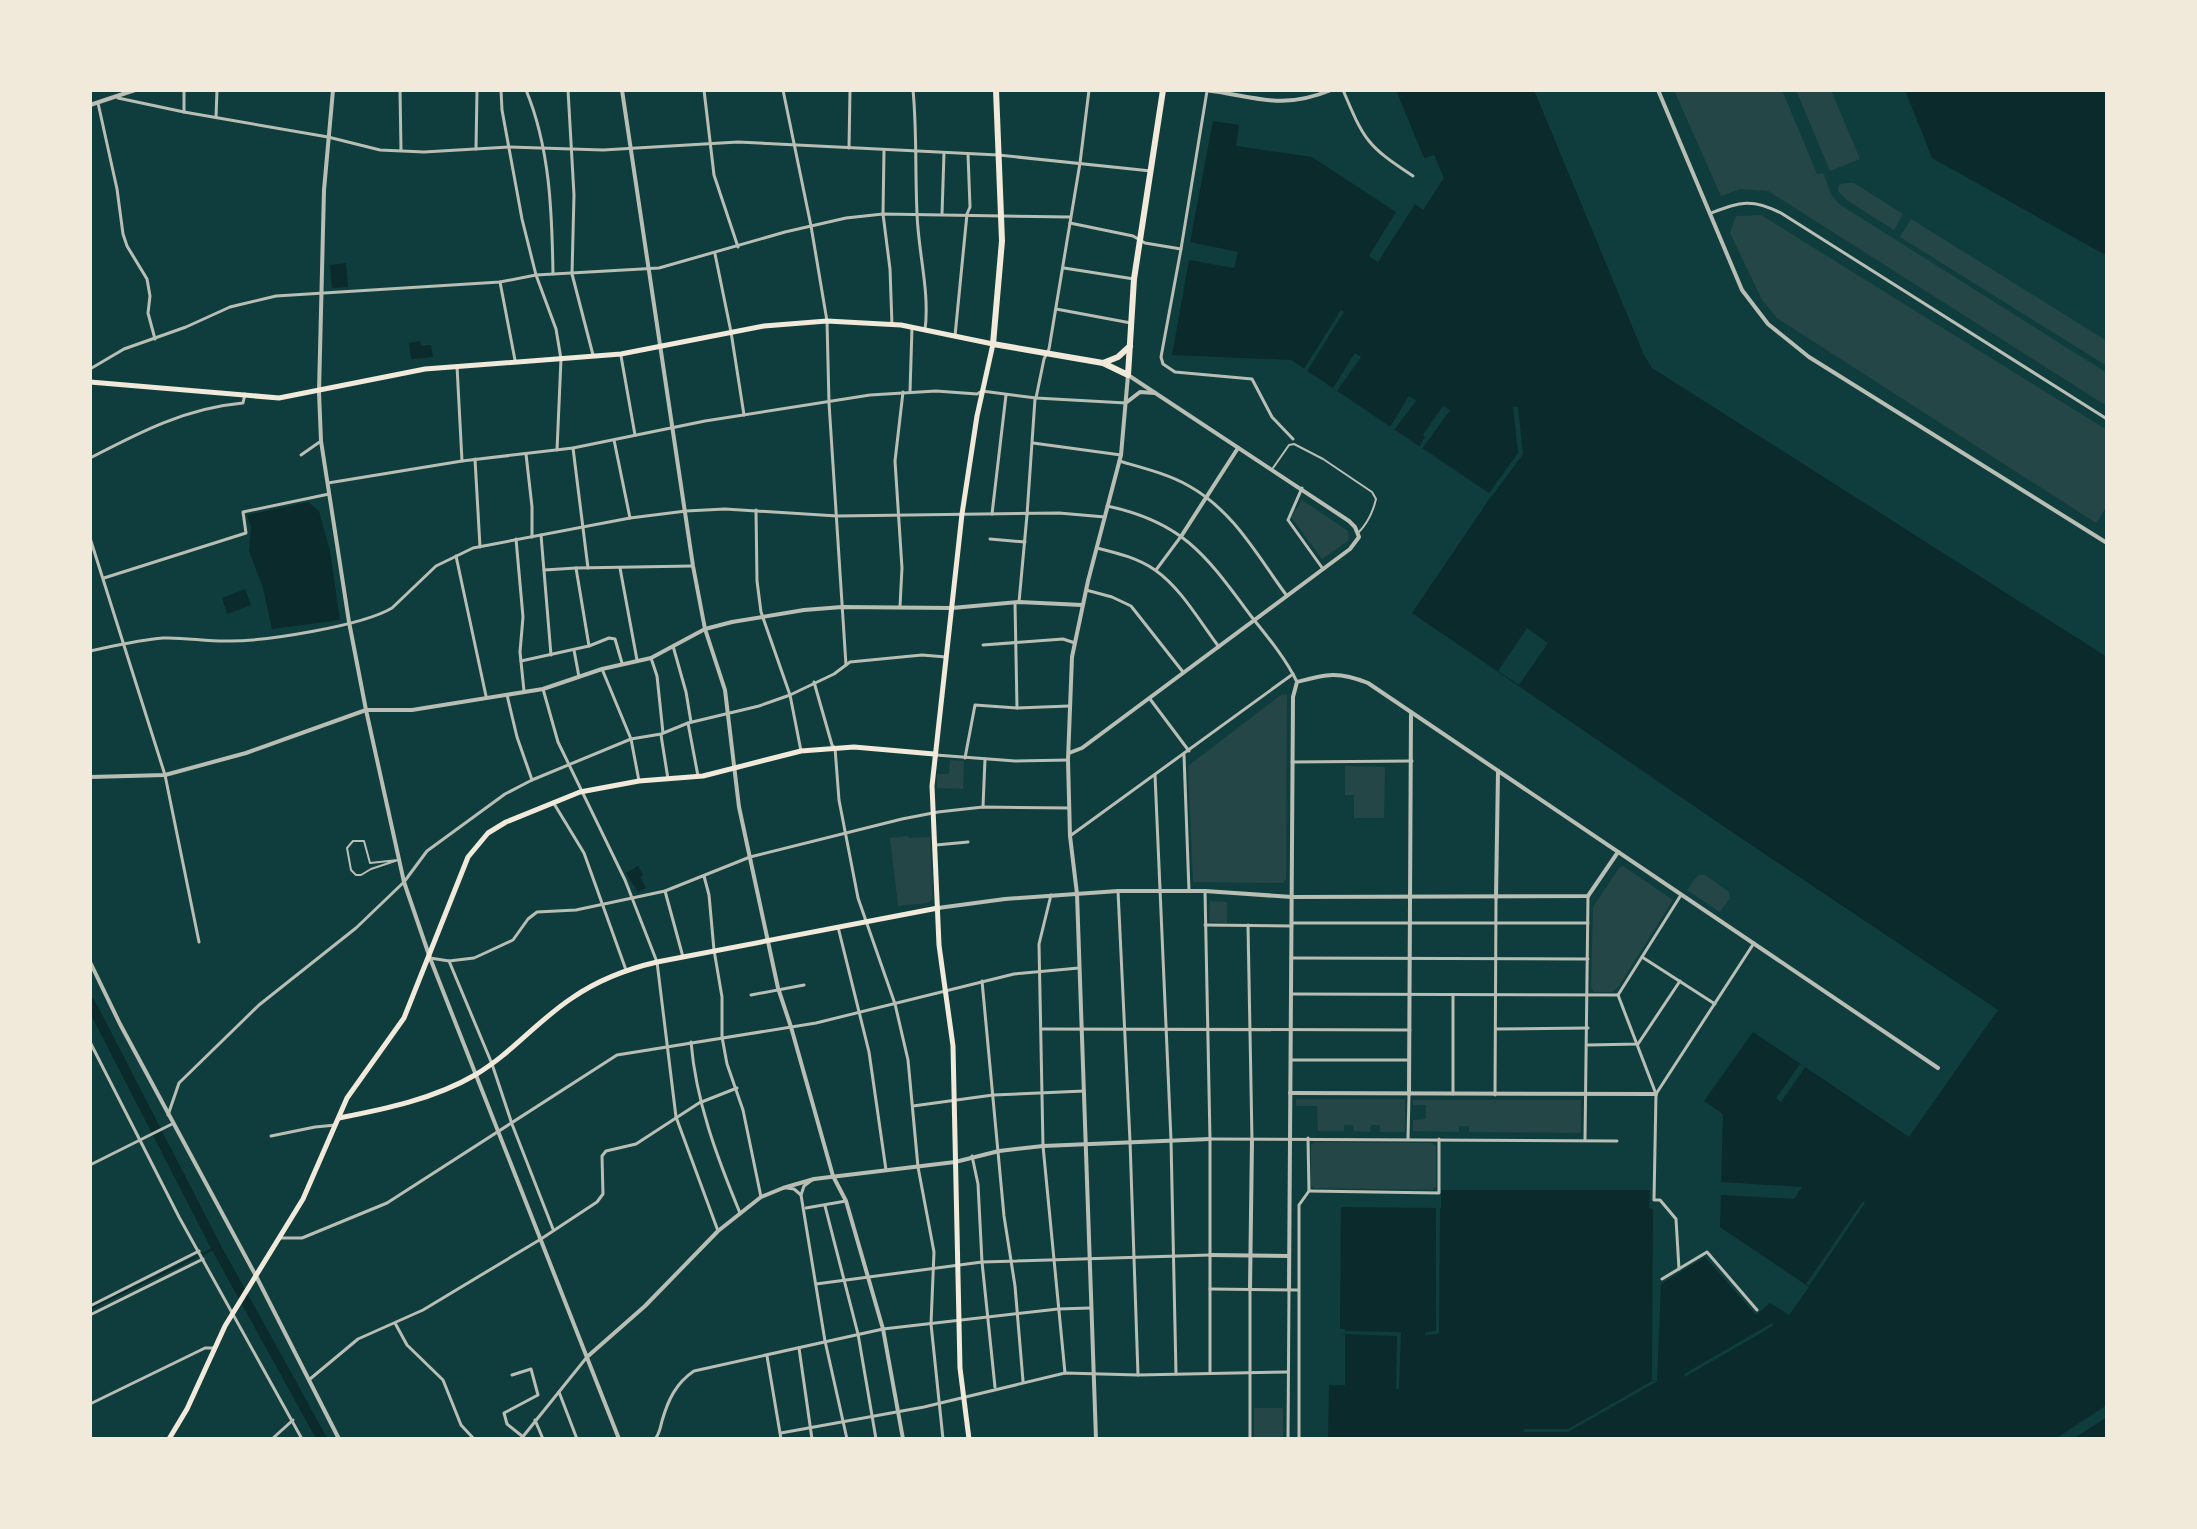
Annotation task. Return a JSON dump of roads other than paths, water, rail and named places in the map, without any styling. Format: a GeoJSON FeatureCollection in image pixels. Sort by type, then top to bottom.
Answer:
{"type":"FeatureCollection","features":[{"type":"Feature","properties":{"kind":"highway"},"geometry":{"type":"LineString","coordinates":[[996,90],[1001,215],[1000,276],[993,344],[1103,363],[1128,375],[1134,279],[1163,90]]}},
{"type":"Feature","properties":{"kind":"highway"},"geometry":{"type":"LineString","coordinates":[[1103,363],[1112,361],[1130,346]]}},
{"type":"Feature","properties":{"kind":"main road"},"geometry":{"type":"LineString","coordinates":[[90,382],[279,398],[402,373],[621,354],[731,332],[827,321],[912,327],[993,344],[962,514],[934,754],[932,814],[939,945],[947,990],[955,1101],[962,1397],[969,1439]]}},
{"type":"Feature","properties":{"kind":"main road"},"geometry":{"type":"LineString","coordinates":[[169,1439],[239,1303],[303,1199],[357,1082],[404,1018],[474,848],[496,828],[580,792],[639,781],[698,776],[801,751],[854,747],[934,754]]}},
{"type":"Feature","properties":{"kind":"main road"},"geometry":{"type":"LineString","coordinates":[[339,1118],[421,1098],[474,1076],[570,999],[626,970],[714,950],[938,908]]}},
{"type":"Feature","properties":{"kind":"street"},"geometry":{"type":"LineString","coordinates":[[90,105],[135,90]]}},
{"type":"Feature","properties":{"kind":"street"},"geometry":{"type":"LineString","coordinates":[[184,90],[184,112]]}},
{"type":"Feature","properties":{"kind":"street"},"geometry":{"type":"LineString","coordinates":[[216,117],[217,90]]}},
{"type":"Feature","properties":{"kind":"street"},"geometry":{"type":"LineString","coordinates":[[333,90],[328,137],[322,294],[321,441],[366,710],[398,860],[430,958],[619,1439]]}},
{"type":"Feature","properties":{"kind":"street"},"geometry":{"type":"LineString","coordinates":[[400,90],[401,150]]}},
{"type":"Feature","properties":{"kind":"street"},"geometry":{"type":"LineString","coordinates":[[476,149],[477,90]]}},
{"type":"Feature","properties":{"kind":"street"},"geometry":{"type":"LineString","coordinates":[[501,90],[522,219],[536,275],[556,329],[561,359],[557,450]]}},
{"type":"Feature","properties":{"kind":"street"},"geometry":{"type":"LineString","coordinates":[[526,90],[535,109],[543,148],[552,212],[553,274]]}},
{"type":"Feature","properties":{"kind":"street"},"geometry":{"type":"LineString","coordinates":[[568,90],[574,195],[572,274],[593,357]]}},
{"type":"Feature","properties":{"kind":"street"},"geometry":{"type":"LineString","coordinates":[[622,90],[693,566],[705,629],[725,690],[739,807],[778,988],[833,1176],[846,1201],[883,1329],[903,1439]]}},
{"type":"Feature","properties":{"kind":"street"},"geometry":{"type":"LineString","coordinates":[[704,90],[718,192],[738,247]]}},
{"type":"Feature","properties":{"kind":"street"},"geometry":{"type":"LineString","coordinates":[[783,90],[827,321],[829,403],[846,665]]}},
{"type":"Feature","properties":{"kind":"street"},"geometry":{"type":"LineString","coordinates":[[849,148],[850,90]]}},
{"type":"Feature","properties":{"kind":"street"},"geometry":{"type":"LineString","coordinates":[[913,90],[918,152],[917,214],[927,312],[925,330]]}},
{"type":"Feature","properties":{"kind":"street"},"geometry":{"type":"LineString","coordinates":[[1017,708],[1017,603],[1036,398],[1064,268],[1089,90]]}},
{"type":"Feature","properties":{"kind":"street"},"geometry":{"type":"LineString","coordinates":[[1293,439],[1272,417],[1252,379],[1175,372],[1163,364],[1161,357],[1209,90],[1289,102],[1331,90]]}},
{"type":"Feature","properties":{"kind":"street"},"geometry":{"type":"LineString","coordinates":[[1244,97],[1245,90]]}},
{"type":"Feature","properties":{"kind":"street"},"geometry":{"type":"LineString","coordinates":[[1343,90],[1366,140],[1385,158],[1413,176]]}},
{"type":"Feature","properties":{"kind":"street"},"geometry":{"type":"LineString","coordinates":[[1658,90],[1742,290],[1768,324],[1809,357],[2107,543]]}},
{"type":"Feature","properties":{"kind":"street"},"geometry":{"type":"LineString","coordinates":[[115,97],[328,137],[380,150],[424,152],[509,147],[572,149],[795,144],[998,155],[1151,171]]}},
{"type":"Feature","properties":{"kind":"street"},"geometry":{"type":"LineString","coordinates":[[98,103],[117,189],[123,234],[147,279],[148,313],[155,339]]}},
{"type":"Feature","properties":{"kind":"street"},"geometry":{"type":"LineString","coordinates":[[884,150],[883,214],[892,325]]}},
{"type":"Feature","properties":{"kind":"street"},"geometry":{"type":"LineString","coordinates":[[942,215],[944,153]]}},
{"type":"Feature","properties":{"kind":"street"},"geometry":{"type":"LineString","coordinates":[[955,336],[970,207],[968,154]]}},
{"type":"Feature","properties":{"kind":"street"},"geometry":{"type":"LineString","coordinates":[[1709,213],[1742,202],[1761,202],[2107,419]]}},
{"type":"Feature","properties":{"kind":"street"},"geometry":{"type":"LineString","coordinates":[[90,369],[124,349],[230,307],[276,296],[649,269],[715,254],[811,226],[883,214],[1070,217]]}},
{"type":"Feature","properties":{"kind":"street"},"geometry":{"type":"LineString","coordinates":[[1070,223],[1181,249]]}},
{"type":"Feature","properties":{"kind":"street"},"geometry":{"type":"LineString","coordinates":[[715,254],[744,415]]}},
{"type":"Feature","properties":{"kind":"street"},"geometry":{"type":"LineString","coordinates":[[1064,268],[1134,279]]}},
{"type":"Feature","properties":{"kind":"street"},"geometry":{"type":"LineString","coordinates":[[500,282],[515,362]]}},
{"type":"Feature","properties":{"kind":"street"},"geometry":{"type":"LineString","coordinates":[[1056,309],[1131,323]]}},
{"type":"Feature","properties":{"kind":"street"},"geometry":{"type":"LineString","coordinates":[[910,392],[912,327]]}},
{"type":"Feature","properties":{"kind":"street"},"geometry":{"type":"LineString","coordinates":[[621,354],[635,435]]}},
{"type":"Feature","properties":{"kind":"street"},"geometry":{"type":"LineString","coordinates":[[457,366],[462,461]]}},
{"type":"Feature","properties":{"kind":"street"},"geometry":{"type":"LineString","coordinates":[[1069,753],[1082,748],[1323,569],[1356,543],[1358,533],[1349,521],[1302,488],[1128,375],[1120,458],[1082,605],[1069,706],[1068,760],[1070,836],[1077,894],[1096,1439]]}},
{"type":"Feature","properties":{"kind":"street"},"geometry":{"type":"LineString","coordinates":[[328,483],[475,459],[573,448],[744,415],[903,392],[977,394],[982,391],[1036,398],[1126,403],[1140,392],[1157,394]]}},
{"type":"Feature","properties":{"kind":"street"},"geometry":{"type":"LineString","coordinates":[[900,606],[902,568],[895,461],[903,392]]}},
{"type":"Feature","properties":{"kind":"street"},"geometry":{"type":"LineString","coordinates":[[992,514],[1007,393]]}},
{"type":"Feature","properties":{"kind":"street"},"geometry":{"type":"LineString","coordinates":[[90,458],[145,429],[187,413],[243,403],[245,394]]}},
{"type":"Feature","properties":{"kind":"street"},"geometry":{"type":"LineString","coordinates":[[614,440],[630,518]]}},
{"type":"Feature","properties":{"kind":"street"},"geometry":{"type":"LineString","coordinates":[[301,455],[321,441]]}},
{"type":"Feature","properties":{"kind":"street"},"geometry":{"type":"LineString","coordinates":[[1033,443],[1120,458],[1189,486],[1239,529],[1287,596]]}},
{"type":"Feature","properties":{"kind":"street"},"geometry":{"type":"LineString","coordinates":[[573,448],[588,568]]}},
{"type":"Feature","properties":{"kind":"street"},"geometry":{"type":"LineString","coordinates":[[1156,570],[1238,448]]}},
{"type":"Feature","properties":{"kind":"street"},"geometry":{"type":"LineString","coordinates":[[526,454],[532,537]]}},
{"type":"Feature","properties":{"kind":"street"},"geometry":{"type":"LineString","coordinates":[[475,459],[480,547]]}},
{"type":"Feature","properties":{"kind":"street"},"geometry":{"type":"LineString","coordinates":[[1302,488],[1288,520],[1323,569]]}},
{"type":"Feature","properties":{"kind":"street"},"geometry":{"type":"LineString","coordinates":[[104,578],[246,533],[243,512],[329,494]]}},
{"type":"Feature","properties":{"kind":"street"},"geometry":{"type":"LineString","coordinates":[[1107,506],[1148,518],[1182,535],[1205,556],[1255,620],[1297,682],[1293,697],[1292,762],[1288,1439]]}},
{"type":"Feature","properties":{"kind":"street"},"geometry":{"type":"LineString","coordinates":[[756,510],[757,581],[761,612],[790,695],[801,751]]}},
{"type":"Feature","properties":{"kind":"street"},"geometry":{"type":"LineString","coordinates":[[90,651],[166,638],[238,641],[278,637],[349,622],[392,608],[436,566],[480,547],[630,518],[686,511],[756,510],[837,516],[1059,513],[1105,517]]}},
{"type":"Feature","properties":{"kind":"street"},"geometry":{"type":"LineString","coordinates":[[541,535],[551,655]]}},
{"type":"Feature","properties":{"kind":"street"},"geometry":{"type":"LineString","coordinates":[[90,538],[165,775],[199,942]]}},
{"type":"Feature","properties":{"kind":"street"},"geometry":{"type":"LineString","coordinates":[[516,539],[523,617],[521,661],[524,691]]}},
{"type":"Feature","properties":{"kind":"street"},"geometry":{"type":"LineString","coordinates":[[990,539],[1025,542]]}},
{"type":"Feature","properties":{"kind":"street"},"geometry":{"type":"LineString","coordinates":[[1097,548],[1125,555],[1156,570],[1187,604],[1219,647]]}},
{"type":"Feature","properties":{"kind":"street"},"geometry":{"type":"LineString","coordinates":[[456,556],[486,696]]}},
{"type":"Feature","properties":{"kind":"street"},"geometry":{"type":"LineString","coordinates":[[544,570],[693,566]]}},
{"type":"Feature","properties":{"kind":"street"},"geometry":{"type":"LineString","coordinates":[[576,568],[589,646]]}},
{"type":"Feature","properties":{"kind":"street"},"geometry":{"type":"LineString","coordinates":[[620,568],[637,660]]}},
{"type":"Feature","properties":{"kind":"street"},"geometry":{"type":"LineString","coordinates":[[1086,590],[1131,606],[1184,673]]}},
{"type":"Feature","properties":{"kind":"street"},"geometry":{"type":"LineString","coordinates":[[90,777],[165,775],[246,753],[366,710],[412,710],[543,689],[622,663],[651,658],[705,629],[732,622],[842,607],[952,608],[1017,603],[1082,605]]}},
{"type":"Feature","properties":{"kind":"street"},"geometry":{"type":"LineString","coordinates":[[521,661],[574,650],[609,638],[615,639],[622,663]]}},
{"type":"Feature","properties":{"kind":"street"},"geometry":{"type":"LineString","coordinates":[[983,645],[1063,639],[1075,643]]}},
{"type":"Feature","properties":{"kind":"street"},"geometry":{"type":"LineString","coordinates":[[673,646],[686,692],[698,776]]}},
{"type":"Feature","properties":{"kind":"street"},"geometry":{"type":"LineString","coordinates":[[574,650],[579,677]]}},
{"type":"Feature","properties":{"kind":"street"},"geometry":{"type":"LineString","coordinates":[[168,1116],[179,1083],[259,1005],[356,928],[404,882],[427,851],[489,804],[532,780],[631,739],[759,706],[790,695],[846,665],[864,659],[946,657]]}},
{"type":"Feature","properties":{"kind":"street"},"geometry":{"type":"LineString","coordinates":[[651,658],[658,686],[668,779]]}},
{"type":"Feature","properties":{"kind":"street"},"geometry":{"type":"LineString","coordinates":[[602,669],[631,739],[639,781]]}},
{"type":"Feature","properties":{"kind":"street"},"geometry":{"type":"LineString","coordinates":[[1297,682],[1332,673],[1350,675],[1368,683],[1938,1068]]}},
{"type":"Feature","properties":{"kind":"street"},"geometry":{"type":"LineString","coordinates":[[1070,836],[1293,674]]}},
{"type":"Feature","properties":{"kind":"street"},"geometry":{"type":"LineString","coordinates":[[814,682],[835,748],[839,800],[865,922],[895,1004],[908,1060],[918,1167],[934,1252],[931,1324],[943,1439]]}},
{"type":"Feature","properties":{"kind":"street"},"geometry":{"type":"LineString","coordinates":[[543,689],[568,765],[632,897],[657,962],[676,1117],[718,1231]]}},
{"type":"Feature","properties":{"kind":"street"},"geometry":{"type":"LineString","coordinates":[[507,694],[513,724],[532,780]]}},
{"type":"Feature","properties":{"kind":"street"},"geometry":{"type":"LineString","coordinates":[[1150,698],[1186,752],[1189,891]]}},
{"type":"Feature","properties":{"kind":"street"},"geometry":{"type":"LineString","coordinates":[[965,758],[975,705],[1017,708],[1069,706]]}},
{"type":"Feature","properties":{"kind":"street"},"geometry":{"type":"LineString","coordinates":[[1408,1139],[1411,710]]}},
{"type":"Feature","properties":{"kind":"street"},"geometry":{"type":"LineString","coordinates":[[934,754],[985,759],[1068,760]]}},
{"type":"Feature","properties":{"kind":"street"},"geometry":{"type":"LineString","coordinates":[[983,807],[985,759]]}},
{"type":"Feature","properties":{"kind":"street"},"geometry":{"type":"LineString","coordinates":[[1292,762],[1412,761]]}},
{"type":"Feature","properties":{"kind":"street"},"geometry":{"type":"LineString","coordinates":[[1495,1095],[1498,771]]}},
{"type":"Feature","properties":{"kind":"street"},"geometry":{"type":"LineString","coordinates":[[1155,775],[1171,1140],[1176,1374]]}},
{"type":"Feature","properties":{"kind":"street"},"geometry":{"type":"LineString","coordinates":[[553,802],[584,853],[626,970]]}},
{"type":"Feature","properties":{"kind":"street"},"geometry":{"type":"LineString","coordinates":[[430,958],[449,961],[474,958],[513,940],[537,912],[602,906],[665,891],[750,857],[845,834],[932,814],[983,807],[1069,808]]}},
{"type":"Feature","properties":{"kind":"street"},"geometry":{"type":"LineString","coordinates":[[934,846],[968,842]]}},
{"type":"Feature","properties":{"kind":"street"},"geometry":{"type":"LineString","coordinates":[[1585,1140],[1588,896],[1618,852]]}},
{"type":"Feature","properties":{"kind":"street"},"geometry":{"type":"LineString","coordinates":[[704,876],[722,997],[722,1037],[727,1064],[737,1088],[761,1197]]}},
{"type":"Feature","properties":{"kind":"street"},"geometry":{"type":"LineString","coordinates":[[665,891],[683,957]]}},
{"type":"Feature","properties":{"kind":"street"},"geometry":{"type":"LineString","coordinates":[[938,908],[1118,891],[1205,891],[1292,897],[1588,896]]}},
{"type":"Feature","properties":{"kind":"street"},"geometry":{"type":"LineString","coordinates":[[1118,891],[1138,1375]]}},
{"type":"Feature","properties":{"kind":"street"},"geometry":{"type":"LineString","coordinates":[[1205,891],[1210,1139],[1210,1373]]}},
{"type":"Feature","properties":{"kind":"street"},"geometry":{"type":"LineString","coordinates":[[1051,895],[1039,944],[1043,1146],[1065,1373]]}},
{"type":"Feature","properties":{"kind":"street"},"geometry":{"type":"LineString","coordinates":[[1618,995],[1681,895]]}},
{"type":"Feature","properties":{"kind":"street"},"geometry":{"type":"LineString","coordinates":[[1205,925],[1588,923]]}},
{"type":"Feature","properties":{"kind":"street"},"geometry":{"type":"LineString","coordinates":[[1248,925],[1252,1140],[1250,1439]]}},
{"type":"Feature","properties":{"kind":"street"},"geometry":{"type":"LineString","coordinates":[[838,927],[869,1052],[886,1170]]}},
{"type":"Feature","properties":{"kind":"street"},"geometry":{"type":"LineString","coordinates":[[1656,1094],[1754,943]]}},
{"type":"Feature","properties":{"kind":"street"},"geometry":{"type":"LineString","coordinates":[[1642,957],[1715,1004]]}},
{"type":"Feature","properties":{"kind":"street"},"geometry":{"type":"LineString","coordinates":[[1291,958],[1588,959]]}},
{"type":"Feature","properties":{"kind":"street"},"geometry":{"type":"LineString","coordinates":[[449,961],[492,1064],[553,1229]]}},
{"type":"Feature","properties":{"kind":"street"},"geometry":{"type":"LineString","coordinates":[[90,962],[339,1439]]}},
{"type":"Feature","properties":{"kind":"street"},"geometry":{"type":"LineString","coordinates":[[281,1238],[302,1238],[387,1203],[608,1060],[668,1045],[791,1027],[982,981],[1039,970],[1079,968]]}},
{"type":"Feature","properties":{"kind":"street"},"geometry":{"type":"LineString","coordinates":[[982,981],[1023,1381]]}},
{"type":"Feature","properties":{"kind":"street"},"geometry":{"type":"LineString","coordinates":[[1638,1044],[1680,981]]}},
{"type":"Feature","properties":{"kind":"street"},"geometry":{"type":"LineString","coordinates":[[751,995],[804,985]]}},
{"type":"Feature","properties":{"kind":"street"},"geometry":{"type":"LineString","coordinates":[[1292,994],[1618,995]]}},
{"type":"Feature","properties":{"kind":"street"},"geometry":{"type":"LineString","coordinates":[[1453,995],[1453,1094]]}},
{"type":"Feature","properties":{"kind":"street"},"geometry":{"type":"LineString","coordinates":[[1618,995],[1656,1094],[1654,1200],[1660,1200],[1676,1219],[1679,1269]]}},
{"type":"Feature","properties":{"kind":"street"},"geometry":{"type":"LineString","coordinates":[[1496,1029],[1588,1028]]}},
{"type":"Feature","properties":{"kind":"street"},"geometry":{"type":"LineString","coordinates":[[1042,1029],[1410,1030]]}},
{"type":"Feature","properties":{"kind":"street"},"geometry":{"type":"LineString","coordinates":[[90,1042],[139,1140],[302,1439]]}},
{"type":"Feature","properties":{"kind":"street"},"geometry":{"type":"LineString","coordinates":[[691,1042],[709,1133],[740,1213]]}},
{"type":"Feature","properties":{"kind":"street"},"geometry":{"type":"LineString","coordinates":[[1588,1045],[1638,1044]]}},
{"type":"Feature","properties":{"kind":"street"},"geometry":{"type":"LineString","coordinates":[[1291,1060],[1409,1060]]}},
{"type":"Feature","properties":{"kind":"street"},"geometry":{"type":"LineString","coordinates":[[308,1381],[358,1339],[395,1323],[541,1239],[597,1202],[603,1194],[602,1156],[606,1151],[636,1144],[701,1103],[737,1088]]}},
{"type":"Feature","properties":{"kind":"street"},"geometry":{"type":"LineString","coordinates":[[912,1106],[993,1095],[1084,1091]]}},
{"type":"Feature","properties":{"kind":"street"},"geometry":{"type":"LineString","coordinates":[[1290,1093],[1656,1094]]}},
{"type":"Feature","properties":{"kind":"street"},"geometry":{"type":"LineString","coordinates":[[90,1165],[172,1124]]}},
{"type":"Feature","properties":{"kind":"street"},"geometry":{"type":"LineString","coordinates":[[271,1136],[336,1125]]}},
{"type":"Feature","properties":{"kind":"street"},"geometry":{"type":"LineString","coordinates":[[512,1375],[531,1369],[538,1395],[504,1413],[507,1424],[521,1438],[587,1357],[645,1306],[718,1231],[761,1197],[814,1179],[955,1162],[999,1151],[1087,1143],[1290,1138],[1617,1141]]}},
{"type":"Feature","properties":{"kind":"street"},"geometry":{"type":"LineString","coordinates":[[1299,1439],[1299,1205],[1309,1191],[1308,1138]]}},
{"type":"Feature","properties":{"kind":"street"},"geometry":{"type":"LineString","coordinates":[[1309,1191],[1439,1193],[1439,1139]]}},
{"type":"Feature","properties":{"kind":"street"},"geometry":{"type":"LineString","coordinates":[[972,1156],[978,1184],[982,1262],[995,1388]]}},
{"type":"Feature","properties":{"kind":"street"},"geometry":{"type":"LineString","coordinates":[[814,1179],[804,1186],[801,1195],[825,1341],[847,1439]]}},
{"type":"Feature","properties":{"kind":"street"},"geometry":{"type":"LineString","coordinates":[[783,1188],[794,1189],[801,1195]]}},
{"type":"Feature","properties":{"kind":"street"},"geometry":{"type":"LineString","coordinates":[[804,1208],[846,1201]]}},
{"type":"Feature","properties":{"kind":"street"},"geometry":{"type":"LineString","coordinates":[[825,1206],[858,1334],[876,1439]]}},
{"type":"Feature","properties":{"kind":"street"},"geometry":{"type":"LineString","coordinates":[[90,1306],[199,1251]]}},
{"type":"Feature","properties":{"kind":"street"},"geometry":{"type":"LineString","coordinates":[[1662,1279],[1707,1252],[1757,1310]]}},
{"type":"Feature","properties":{"kind":"street"},"geometry":{"type":"LineString","coordinates":[[816,1284],[982,1262],[1210,1255],[1289,1256]]}},
{"type":"Feature","properties":{"kind":"street"},"geometry":{"type":"LineString","coordinates":[[90,1315],[203,1259]]}},
{"type":"Feature","properties":{"kind":"street"},"geometry":{"type":"LineString","coordinates":[[1210,1289],[1299,1290]]}},
{"type":"Feature","properties":{"kind":"street"},"geometry":{"type":"LineString","coordinates":[[655,1439],[667,1404],[685,1377],[694,1371],[883,1329],[1090,1308]]}},
{"type":"Feature","properties":{"kind":"street"},"geometry":{"type":"LineString","coordinates":[[395,1323],[407,1345],[443,1380],[461,1425],[474,1439]]}},
{"type":"Feature","properties":{"kind":"street"},"geometry":{"type":"LineString","coordinates":[[90,1404],[205,1348],[214,1348]]}},
{"type":"Feature","properties":{"kind":"street"},"geometry":{"type":"LineString","coordinates":[[799,1348],[812,1439]]}},
{"type":"Feature","properties":{"kind":"street"},"geometry":{"type":"LineString","coordinates":[[767,1356],[781,1439]]}},
{"type":"Feature","properties":{"kind":"street"},"geometry":{"type":"LineString","coordinates":[[781,1433],[872,1418],[1065,1373],[1299,1372]]}},
{"type":"Feature","properties":{"kind":"street"},"geometry":{"type":"LineString","coordinates":[[559,1392],[577,1439]]}},
{"type":"Feature","properties":{"kind":"street"},"geometry":{"type":"LineString","coordinates":[[272,1439],[293,1420]]}},
{"type":"Feature","properties":{"kind":"street"},"geometry":{"type":"LineString","coordinates":[[535,1420],[543,1439]]}},
{"type":"Feature","properties":{"kind":"lane"},"geometry":{"type":"LineString","coordinates":[[1272,469],[1289,445],[1294,444],[1323,459],[1372,492],[1375,503],[1369,519],[1358,533]]}},
{"type":"Feature","properties":{"kind":"lane"},"geometry":{"type":"LineString","coordinates":[[353,841],[364,841],[370,863],[398,860],[356,875],[351,870],[347,848],[353,841]]}},
{"type":"Feature","properties":{"kind":"waterway"},"geometry":{"type":"LineString","coordinates":[[90,1002],[216,1247],[322,1439]]}},
{"type":"Feature","properties":{"kind":"waterway"},"geometry":{"type":"LineString","coordinates":[[203,1254],[216,1247]]}},
{"type":"Feature","properties":{"kind":"waterway"},"geometry":{"type":"LineString","coordinates":[[90,1309],[198,1256]]}}]}
